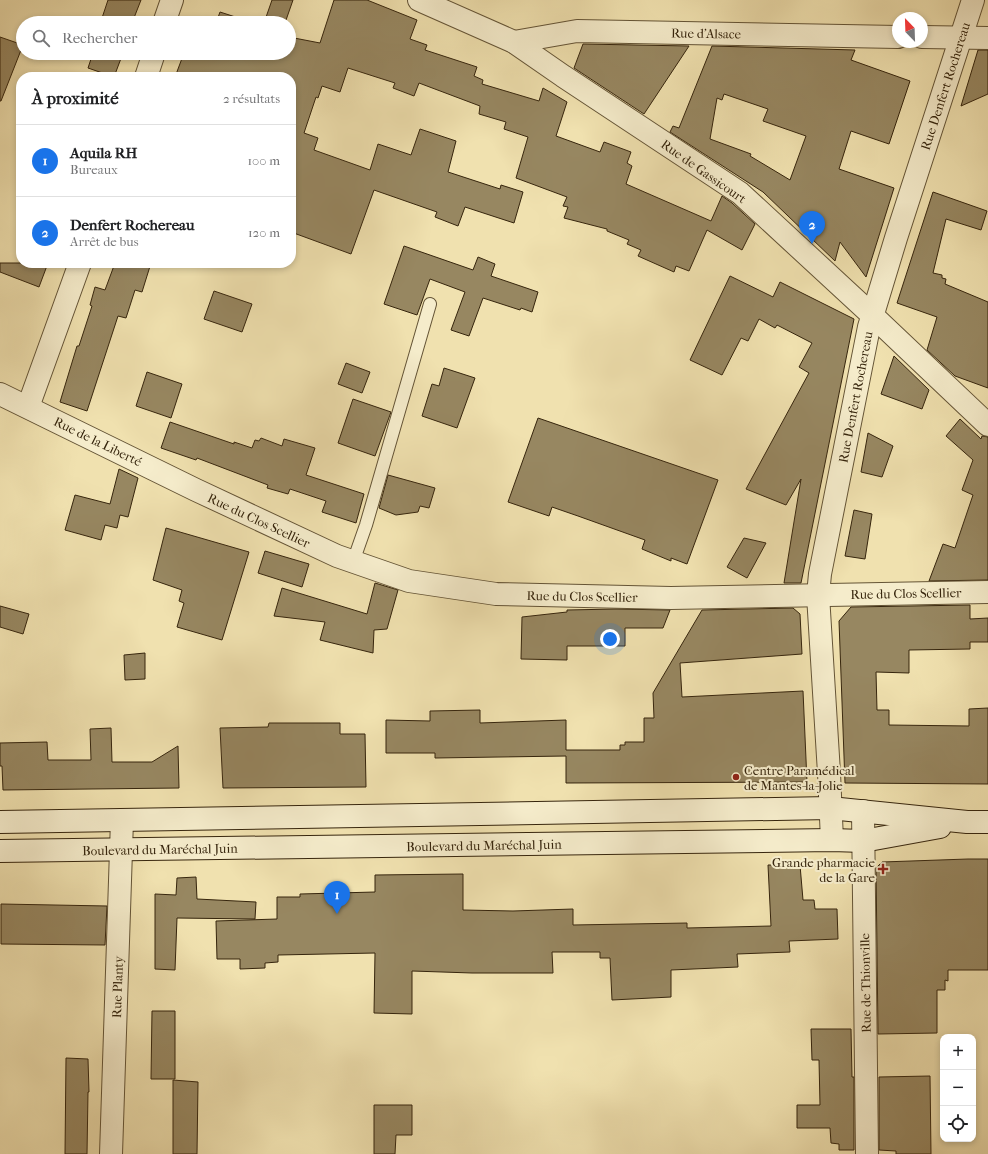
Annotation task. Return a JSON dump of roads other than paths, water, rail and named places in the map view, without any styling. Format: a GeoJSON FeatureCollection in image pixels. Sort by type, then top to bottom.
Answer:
{"type":"FeatureCollection","features":[{"type":"Feature","properties":{"kind":"street"},"geometry":{"type":"LineString","coordinates":[[166,16],[172,0]]}},
{"type":"Feature","properties":{"kind":"street","name":"Rue de Gassicourt"},"geometry":{"type":"LineString","coordinates":[[419,0],[514,42],[740,193],[988,425]]}},
{"type":"Feature","properties":{"kind":"street","name":"Rue Denfert Rochereau"},"geometry":{"type":"LineString","coordinates":[[832,840],[818,595],[821,566],[872,315],[973,0]]}},
{"type":"Feature","properties":{"kind":"street","name":"Rue d'Alsace"},"geometry":{"type":"LineString","coordinates":[[514,42],[577,31],[892,37]]}},
{"type":"Feature","properties":{"kind":"street"},"geometry":{"type":"LineString","coordinates":[[928,38],[988,38]]}},
{"type":"Feature","properties":{"kind":"street"},"geometry":{"type":"LineString","coordinates":[[148,72],[152,60]]}},
{"type":"Feature","properties":{"kind":"street"},"geometry":{"type":"LineString","coordinates":[[28,407],[78,268]]}},
{"type":"Feature","properties":{"kind":"street","name":"Rue de la Liberté"},"geometry":{"type":"LineString","coordinates":[[0,394],[196,490]]}},
{"type":"Feature","properties":{"kind":"street","name":"Rue du Clos Scellier"},"geometry":{"type":"LineString","coordinates":[[196,490],[336,556],[353,562],[409,581],[496,594],[671,598],[988,592]]}},
{"type":"Feature","properties":{"kind":"street","name":"Boulevard du Maréchal Juin"},"geometry":{"type":"LineString","coordinates":[[0,822],[830,808],[978,822]]}},
{"type":"Feature","properties":{"kind":"street","name":"Rue de Thionville"},"geometry":{"type":"LineString","coordinates":[[863,811],[867,1154]]}},
{"type":"Feature","properties":{"kind":"street","name":"Rue Planty"},"geometry":{"type":"LineString","coordinates":[[111,1154],[122,820]]}},
{"type":"Feature","properties":{"kind":"street","name":"Boulevard du Maréchal Juin"},"geometry":{"type":"LineString","coordinates":[[0,851],[832,840],[863,841],[978,822]]}},
{"type":"Feature","properties":{"kind":"lane"},"geometry":{"type":"LineString","coordinates":[[353,562],[366,525],[430,304]]}},
{"type":"Feature","properties":{"kind":"place","name":"Denfert Rochereau"},"geometry":{"type":"Point","coordinates":[812,244]}},
{"type":"Feature","properties":{"kind":"place","name":"Centre Paramédical de Mantes-la-Jolie"},"geometry":{"type":"Point","coordinates":[736,777]}},
{"type":"Feature","properties":{"kind":"place","name":"Grande pharmacie de la Gare"},"geometry":{"type":"Point","coordinates":[883,869]}},
{"type":"Feature","properties":{"kind":"place","name":"Aquila RH"},"geometry":{"type":"Point","coordinates":[337,914]}}]}
